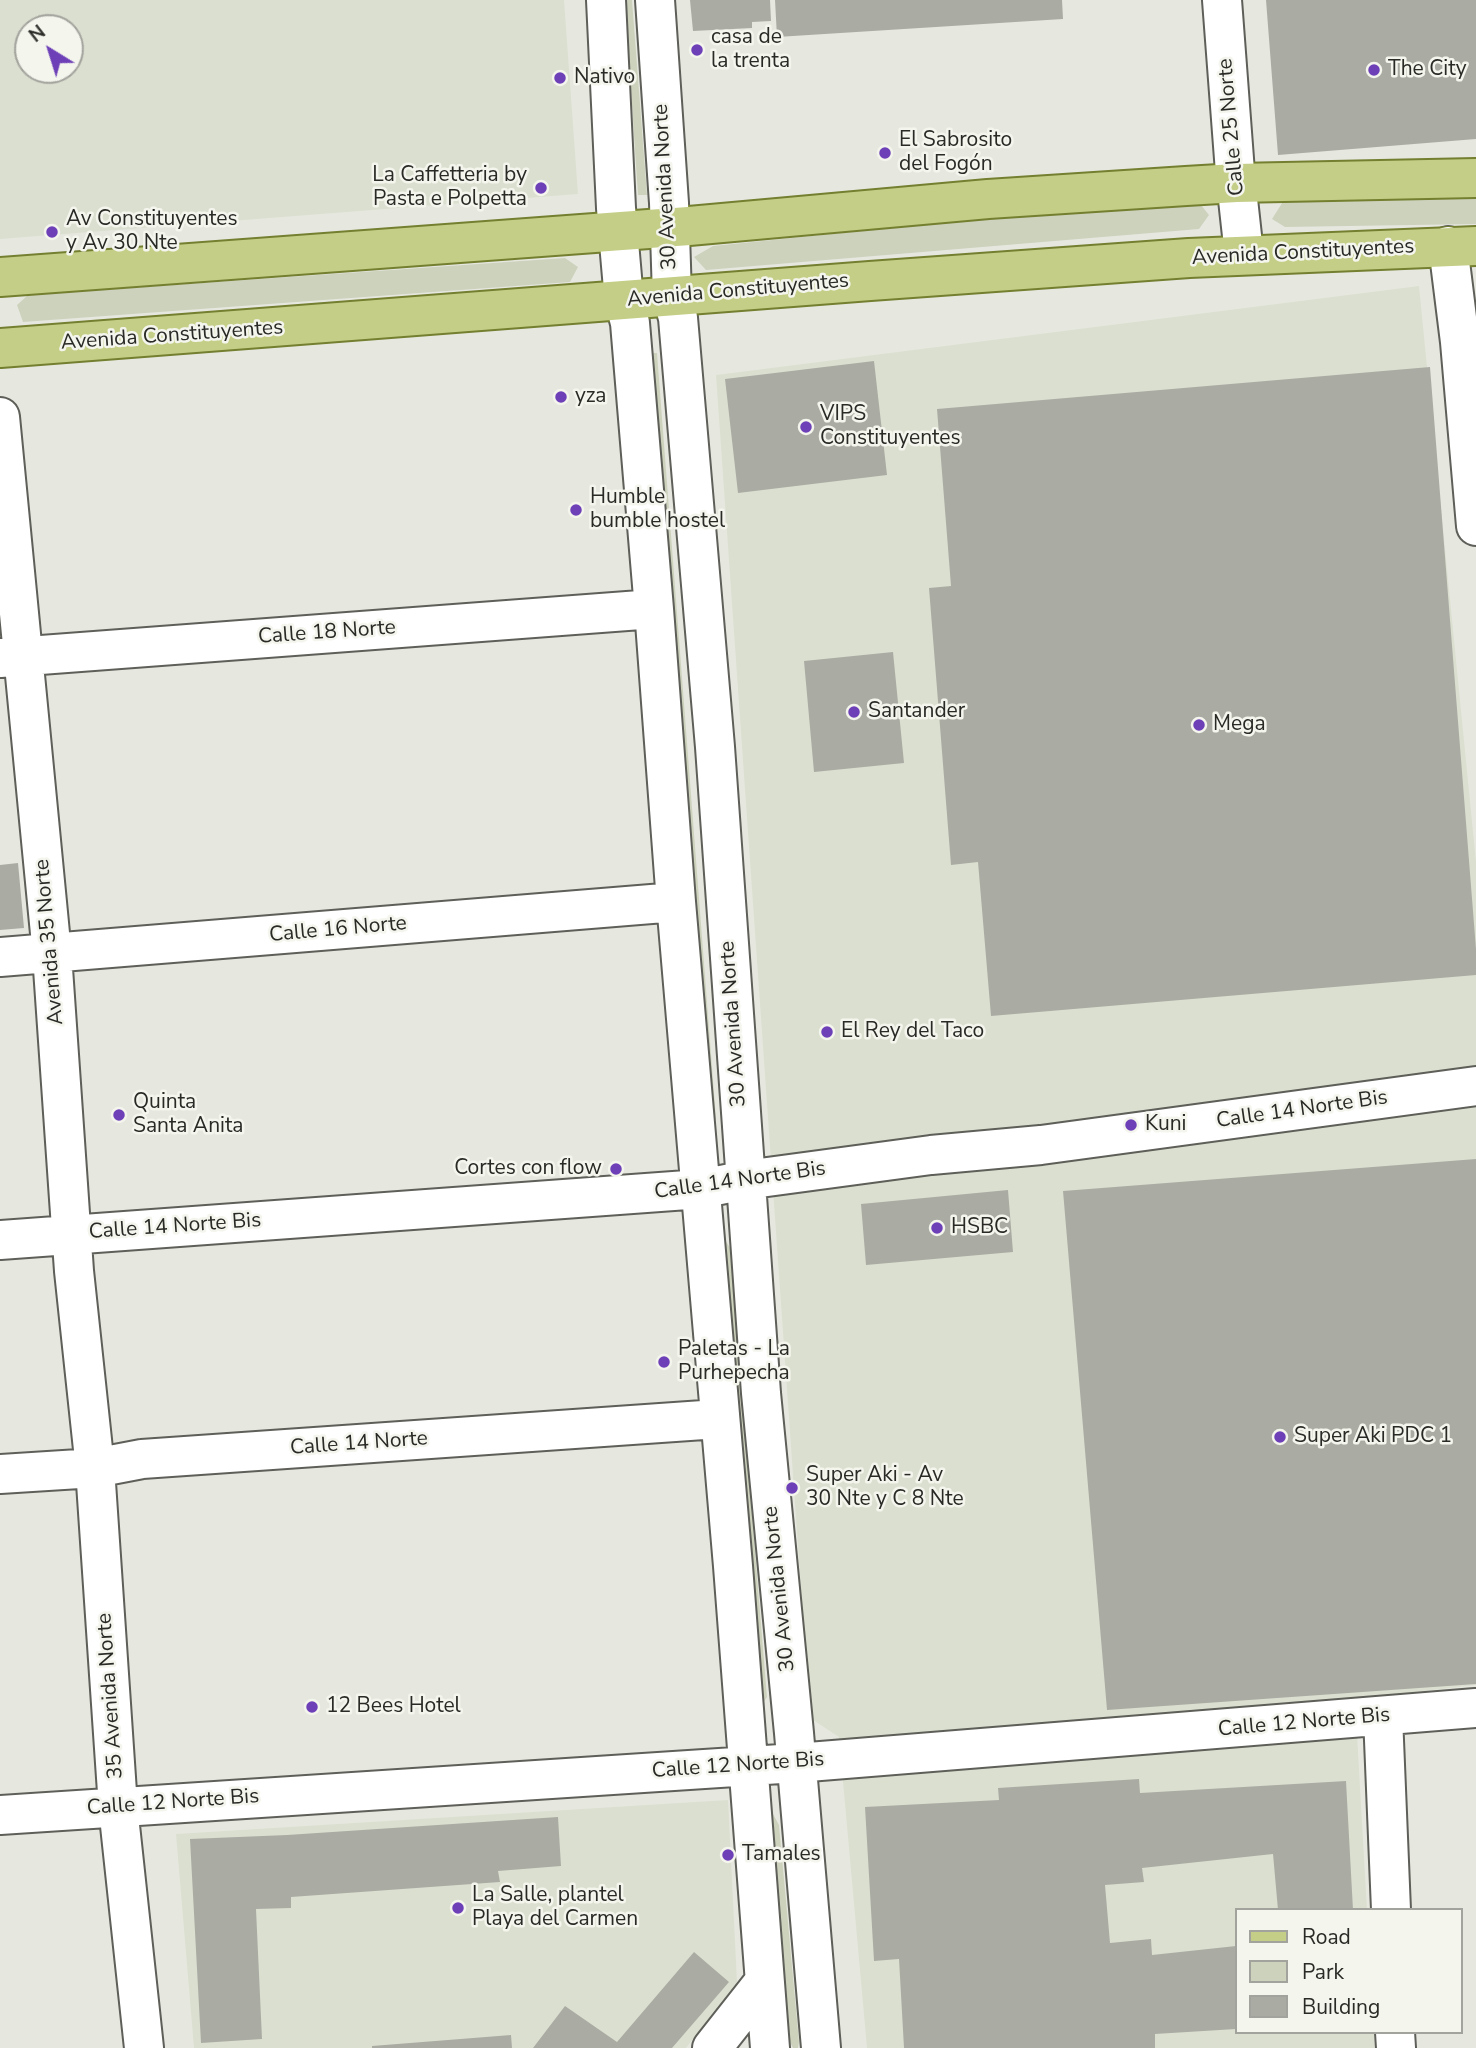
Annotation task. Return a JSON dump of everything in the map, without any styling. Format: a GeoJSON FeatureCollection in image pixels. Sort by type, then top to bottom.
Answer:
{"type":"FeatureCollection","features":[{"type":"Feature","properties":{"kind":"main road"},"geometry":{"type":"LineString","coordinates":[[0,277],[669,227],[988,199],[1236,183],[1476,178]]}},
{"type":"Feature","properties":{"kind":"main road","name":"Avenida Constituyentes"},"geometry":{"type":"LineString","coordinates":[[0,348],[1244,254],[1462,246]]}},
{"type":"Feature","properties":{"kind":"street"},"geometry":{"type":"LineString","coordinates":[[606,0],[618,230],[624,300],[629,323],[654,609],[770,2048]]}},
{"type":"Feature","properties":{"kind":"street","name":"30 Avenida Norte"},"geometry":{"type":"LineString","coordinates":[[655,0],[669,203],[672,296],[678,318],[715,747],[761,1393],[821,2048]]}},
{"type":"Feature","properties":{"kind":"street","name":"Calle 25 Norte"},"geometry":{"type":"LineString","coordinates":[[1222,0],[1244,254]]}},
{"type":"Feature","properties":{"kind":"street"},"geometry":{"type":"LineString","coordinates":[[1462,246],[1460,342],[1476,526]]}},
{"type":"Feature","properties":{"kind":"street","name":"Avenida 35 Norte"},"geometry":{"type":"LineString","coordinates":[[0,417],[11,657],[52,954],[74,1234],[74,1271],[95,1468]]}},
{"type":"Feature","properties":{"kind":"street","name":"Calle 18 Norte"},"geometry":{"type":"LineString","coordinates":[[11,657],[654,609]]}},
{"type":"Feature","properties":{"kind":"street","name":"Calle 16 Norte"},"geometry":{"type":"LineString","coordinates":[[0,957],[676,902]]}},
{"type":"Feature","properties":{"kind":"street","name":"Calle 14 Norte Bis"},"geometry":{"type":"LineString","coordinates":[[0,1240],[701,1189],[745,1180],[1041,1145],[1476,1086]]}},
{"type":"Feature","properties":{"kind":"street","name":"Calle 14 Norte"},"geometry":{"type":"LineString","coordinates":[[0,1474],[95,1468],[142,1459],[718,1419]]}},
{"type":"Feature","properties":{"kind":"street","name":"35 Avenida Norte"},"geometry":{"type":"LineString","coordinates":[[95,1468],[118,1807],[145,2048]]}},
{"type":"Feature","properties":{"kind":"street","name":"Calle 12 Norte Bis"},"geometry":{"type":"LineString","coordinates":[[0,1815],[796,1763],[1476,1708]]}},
{"type":"Feature","properties":{"kind":"street"},"geometry":{"type":"LineString","coordinates":[[1383,1716],[1391,1908]]}},
{"type":"Feature","properties":{"kind":"street"},"geometry":{"type":"LineString","coordinates":[[712,2048],[764,1982]]}},
{"type":"Feature","properties":{"kind":"shaded area"},"geometry":{"type":"Polygon","coordinates":[[[0,0],[564,0],[578,194],[0,239],[0,0]]]}},
{"type":"Feature","properties":{"kind":"shaded area"},"geometry":{"type":"Polygon","coordinates":[[[1419,286],[1476,862],[1476,1685],[1355,1699],[1367,1908],[1234,1908],[1234,2034],[1374,2034],[1375,2048],[867,2048],[839,1737],[810,1718],[716,375],[1419,286]]]}},
{"type":"Feature","properties":{"kind":"shaded area","name":"La Salle, plantel Playa del Carmen"},"geometry":{"type":"Polygon","coordinates":[[[728,1800],[737,1982],[686,2048],[194,2048],[176,1834],[728,1800]]]}},
{"type":"Feature","properties":{"kind":"green space"},"geometry":{"type":"Polygon","coordinates":[[[625,0],[632,0],[647,195],[638,195],[625,0]]]}},
{"type":"Feature","properties":{"kind":"green space"},"geometry":{"type":"Polygon","coordinates":[[[1476,197],[1476,224],[1285,227],[1272,219],[1284,200],[1476,197]]]}},
{"type":"Feature","properties":{"kind":"green space"},"geometry":{"type":"Polygon","coordinates":[[[1197,200],[1209,215],[1199,229],[706,270],[694,257],[713,246],[1197,200]]]}},
{"type":"Feature","properties":{"kind":"green space"},"geometry":{"type":"Polygon","coordinates":[[[565,258],[578,267],[570,282],[23,322],[17,305],[28,295],[565,258]]]}},
{"type":"Feature","properties":{"kind":"green space"},"geometry":{"type":"Polygon","coordinates":[[[648,353],[657,353],[716,1119],[712,1124],[648,353]]]}},
{"type":"Feature","properties":{"kind":"green space"},"geometry":{"type":"Polygon","coordinates":[[[724,1238],[730,1248],[767,1697],[761,1706],[724,1238]]]}},
{"type":"Feature","properties":{"kind":"green space"},"geometry":{"type":"Polygon","coordinates":[[[773,1814],[779,1825],[798,2048],[793,2048],[790,2042],[770,1828],[773,1814]]]}},
{"type":"Feature","properties":{"kind":"building"},"geometry":{"type":"Polygon","coordinates":[[[690,0],[770,0],[771,21],[752,22],[752,28],[693,31],[690,0]]]}},
{"type":"Feature","properties":{"kind":"building"},"geometry":{"type":"Polygon","coordinates":[[[775,0],[1062,0],[1063,19],[777,37],[775,0]]]}},
{"type":"Feature","properties":{"kind":"building","name":"The City"},"geometry":{"type":"Polygon","coordinates":[[[1266,0],[1476,0],[1476,139],[1278,155],[1266,0]]]}},
{"type":"Feature","properties":{"kind":"building","name":"VIPS Constituyentes"},"geometry":{"type":"Polygon","coordinates":[[[874,361],[887,475],[738,493],[725,379],[874,361]]]}},
{"type":"Feature","properties":{"kind":"building","name":"Mega"},"geometry":{"type":"Polygon","coordinates":[[[1430,367],[1476,975],[991,1016],[978,862],[951,865],[929,588],[951,586],[937,409],[1430,367]]]}},
{"type":"Feature","properties":{"kind":"building","name":"Santander"},"geometry":{"type":"Polygon","coordinates":[[[893,652],[904,763],[814,772],[804,661],[893,652]]]}},
{"type":"Feature","properties":{"kind":"building"},"geometry":{"type":"Polygon","coordinates":[[[18,863],[24,928],[0,930],[0,865],[18,863]]]}},
{"type":"Feature","properties":{"kind":"building","name":"Super Aki PDC 1"},"geometry":{"type":"Polygon","coordinates":[[[1476,1159],[1476,1684],[1107,1710],[1063,1191],[1476,1159]]]}},
{"type":"Feature","properties":{"kind":"building","name":"HSBC"},"geometry":{"type":"Polygon","coordinates":[[[1008,1190],[1013,1252],[866,1265],[861,1204],[1008,1190]]]}},
{"type":"Feature","properties":{"kind":"building"},"geometry":{"type":"Polygon","coordinates":[[[1139,1779],[1140,1793],[1346,1781],[1353,1908],[1278,1908],[1273,1854],[1142,1868],[1144,1882],[1105,1885],[1110,1943],[1151,1939],[1152,1955],[1234,1946],[1234,2029],[1155,2034],[1155,2048],[904,2048],[899,1959],[874,1961],[865,1807],[999,1800],[998,1788],[1139,1779]]]}},
{"type":"Feature","properties":{"kind":"building"},"geometry":{"type":"Polygon","coordinates":[[[558,1817],[561,1866],[498,1871],[500,1882],[291,1897],[291,1908],[256,1909],[262,2039],[201,2043],[190,1839],[558,1817]]]}},
{"type":"Feature","properties":{"kind":"building"},"geometry":{"type":"Polygon","coordinates":[[[694,1952],[729,1982],[672,2048],[533,2048],[565,2006],[617,2042],[694,1952]]]}},
{"type":"Feature","properties":{"kind":"building"},"geometry":{"type":"Polygon","coordinates":[[[511,2035],[512,2048],[372,2048],[372,2046],[511,2035]]]}},
{"type":"Feature","properties":{"kind":"place","name":"casa de la trenta"},"geometry":{"type":"Point","coordinates":[697,50]}},
{"type":"Feature","properties":{"kind":"place","name":"The City"},"geometry":{"type":"Point","coordinates":[1374,70]}},
{"type":"Feature","properties":{"kind":"place","name":"Nativo"},"geometry":{"type":"Point","coordinates":[560,78]}},
{"type":"Feature","properties":{"kind":"place","name":"El Sabrosito del Fogón"},"geometry":{"type":"Point","coordinates":[885,153]}},
{"type":"Feature","properties":{"kind":"place","name":"La Caffetteria by Pasta e Polpetta"},"geometry":{"type":"Point","coordinates":[541,188]}},
{"type":"Feature","properties":{"kind":"place","name":"Av Constituyentes y Av 30 Nte"},"geometry":{"type":"Point","coordinates":[52,232]}},
{"type":"Feature","properties":{"kind":"place","name":"yza"},"geometry":{"type":"Point","coordinates":[561,397]}},
{"type":"Feature","properties":{"kind":"place","name":"VIPS Constituyentes"},"geometry":{"type":"Point","coordinates":[806,427]}},
{"type":"Feature","properties":{"kind":"place","name":"Humble bumble hostel"},"geometry":{"type":"Point","coordinates":[576,510]}},
{"type":"Feature","properties":{"kind":"place","name":"Santander"},"geometry":{"type":"Point","coordinates":[854,712]}},
{"type":"Feature","properties":{"kind":"place","name":"Mega"},"geometry":{"type":"Point","coordinates":[1199,725]}},
{"type":"Feature","properties":{"kind":"place","name":"El Rey del Taco"},"geometry":{"type":"Point","coordinates":[827,1032]}},
{"type":"Feature","properties":{"kind":"place","name":"Quinta Santa Anita"},"geometry":{"type":"Point","coordinates":[119,1115]}},
{"type":"Feature","properties":{"kind":"place","name":"Kuni"},"geometry":{"type":"Point","coordinates":[1131,1125]}},
{"type":"Feature","properties":{"kind":"place","name":"Cortes con flow"},"geometry":{"type":"Point","coordinates":[616,1169]}},
{"type":"Feature","properties":{"kind":"place","name":"HSBC"},"geometry":{"type":"Point","coordinates":[937,1228]}},
{"type":"Feature","properties":{"kind":"place","name":"Paletas - La Purhepecha"},"geometry":{"type":"Point","coordinates":[664,1362]}},
{"type":"Feature","properties":{"kind":"place","name":"Super Aki PDC 1"},"geometry":{"type":"Point","coordinates":[1280,1437]}},
{"type":"Feature","properties":{"kind":"place","name":"Super Aki - Av 30 Nte y C 8 Nte"},"geometry":{"type":"Point","coordinates":[792,1488]}},
{"type":"Feature","properties":{"kind":"place","name":"12 Bees Hotel"},"geometry":{"type":"Point","coordinates":[312,1707]}},
{"type":"Feature","properties":{"kind":"place","name":"Tamales"},"geometry":{"type":"Point","coordinates":[728,1855]}},
{"type":"Feature","properties":{"kind":"place","name":"La Salle, plantel Playa del Carmen"},"geometry":{"type":"Point","coordinates":[458,1908]}}]}
